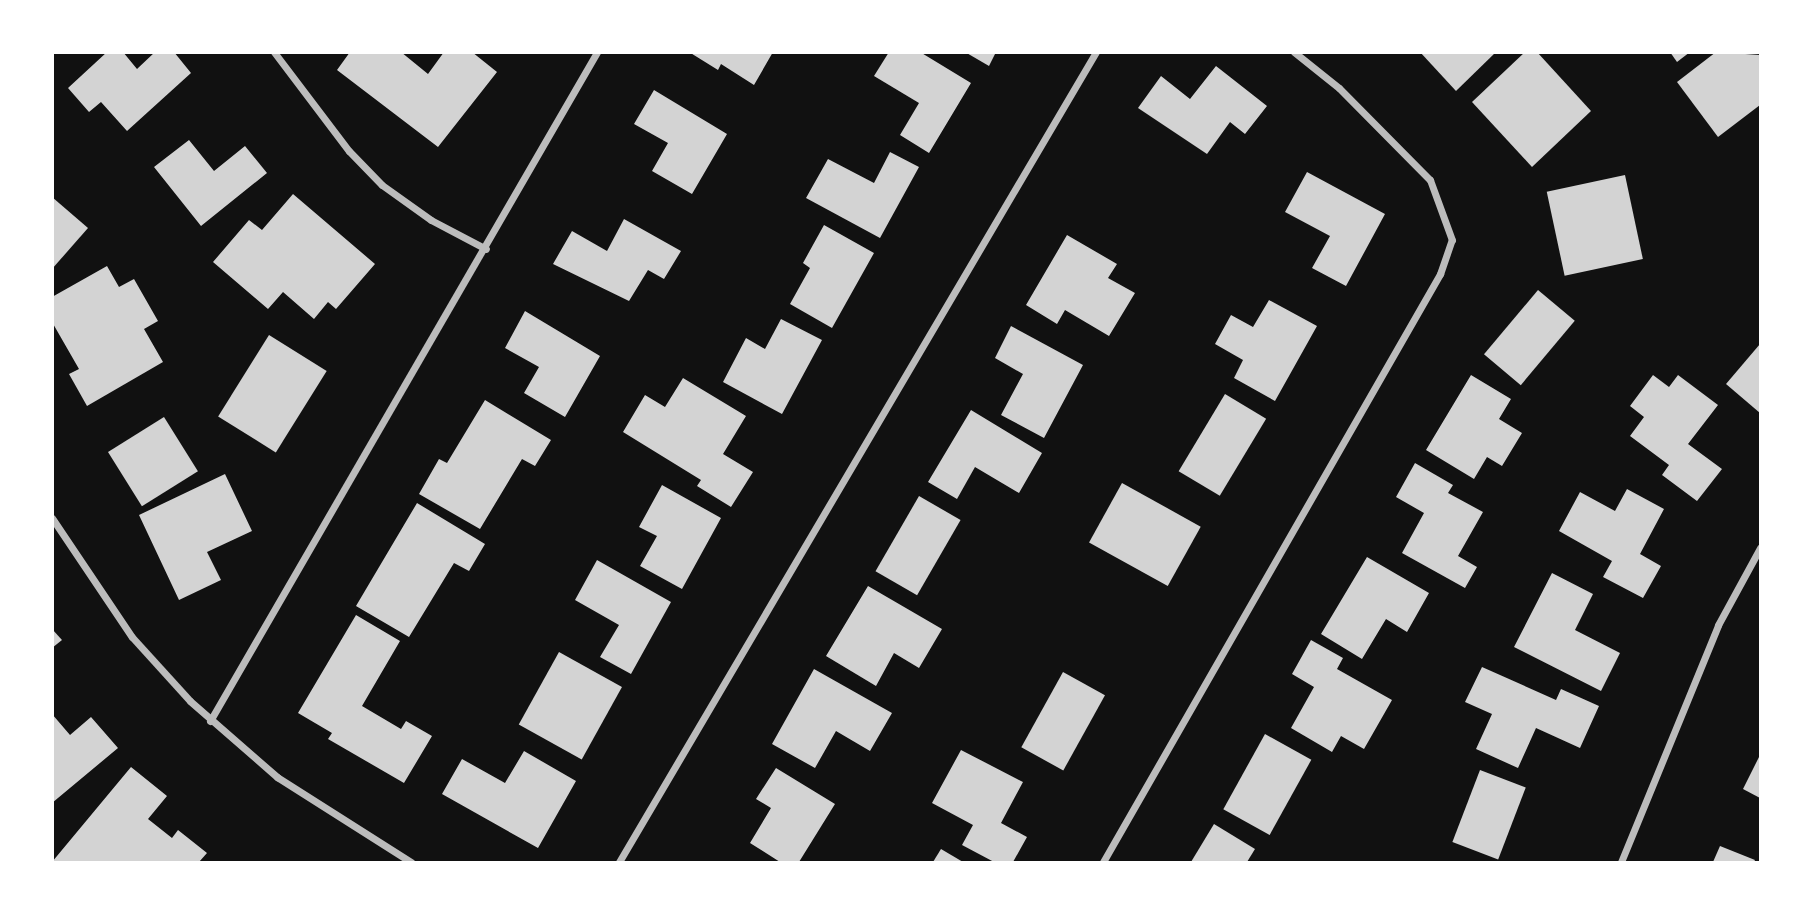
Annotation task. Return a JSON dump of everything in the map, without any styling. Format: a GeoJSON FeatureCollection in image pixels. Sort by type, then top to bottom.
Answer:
{"type":"FeatureCollection","features":[{"type":"Feature","properties":{"kind":"street"},"geometry":{"type":"LineString","coordinates":[[274,52],[349,151],[382,185],[431,220],[486,248]]}},
{"type":"Feature","properties":{"kind":"street"},"geometry":{"type":"LineString","coordinates":[[210,721],[597,52]]}},
{"type":"Feature","properties":{"kind":"street"},"geometry":{"type":"LineString","coordinates":[[619,863],[1096,52]]}},
{"type":"Feature","properties":{"kind":"street"},"geometry":{"type":"LineString","coordinates":[[1103,863],[1440,274],[1452,240],[1430,180],[1339,88],[1294,52]]}},
{"type":"Feature","properties":{"kind":"street"},"geometry":{"type":"LineString","coordinates":[[52,518],[132,637],[210,721],[277,778],[411,863]]}},
{"type":"Feature","properties":{"kind":"street"},"geometry":{"type":"LineString","coordinates":[[1621,863],[1718,625],[1760,548]]}},
{"type":"Feature","properties":{"kind":"building"},"geometry":{"type":"Polygon","coordinates":[[[107,52],[123,52],[137,69],[155,52],[174,52],[191,73],[127,131],[101,102],[89,112],[68,88],[107,52]]]}},
{"type":"Feature","properties":{"kind":"building"},"geometry":{"type":"Polygon","coordinates":[[[350,52],[401,52],[428,74],[444,52],[472,52],[497,72],[438,147],[337,70],[350,52]]]}},
{"type":"Feature","properties":{"kind":"building"},"geometry":{"type":"Polygon","coordinates":[[[689,52],[773,52],[754,85],[721,64],[718,70],[689,52]]]}},
{"type":"Feature","properties":{"kind":"building"},"geometry":{"type":"Polygon","coordinates":[[[889,52],[920,52],[971,83],[929,153],[900,135],[919,103],[874,76],[889,52]]]}},
{"type":"Feature","properties":{"kind":"building"},"geometry":{"type":"Polygon","coordinates":[[[965,52],[996,52],[989,66],[965,52]]]}},
{"type":"Feature","properties":{"kind":"building"},"geometry":{"type":"Polygon","coordinates":[[[1420,52],[1496,52],[1456,91],[1420,52]]]}},
{"type":"Feature","properties":{"kind":"building"},"geometry":{"type":"Polygon","coordinates":[[[1525,52],[1537,52],[1591,111],[1532,167],[1472,102],[1525,52]]]}},
{"type":"Feature","properties":{"kind":"building"},"geometry":{"type":"Polygon","coordinates":[[[1670,52],[1690,52],[1677,62],[1670,52]]]}},
{"type":"Feature","properties":{"kind":"building"},"geometry":{"type":"Polygon","coordinates":[[[1716,52],[1760,55],[1760,105],[1718,137],[1677,82],[1716,52]]]}},
{"type":"Feature","properties":{"kind":"building"},"geometry":{"type":"Polygon","coordinates":[[[1216,66],[1267,106],[1245,134],[1230,122],[1207,154],[1138,108],[1161,76],[1190,99],[1216,66]]]}},
{"type":"Feature","properties":{"kind":"building"},"geometry":{"type":"Polygon","coordinates":[[[654,90],[727,134],[692,194],[652,171],[668,143],[634,124],[654,90]]]}},
{"type":"Feature","properties":{"kind":"building"},"geometry":{"type":"Polygon","coordinates":[[[189,140],[214,171],[245,146],[267,173],[201,226],[154,167],[189,140]]]}},
{"type":"Feature","properties":{"kind":"building"},"geometry":{"type":"Polygon","coordinates":[[[890,152],[919,167],[880,238],[806,198],[828,159],[874,183],[890,152]]]}},
{"type":"Feature","properties":{"kind":"building"},"geometry":{"type":"Polygon","coordinates":[[[1307,172],[1385,214],[1346,286],[1312,268],[1330,236],[1285,212],[1307,172]]]}},
{"type":"Feature","properties":{"kind":"building"},"geometry":{"type":"Polygon","coordinates":[[[1625,175],[1643,259],[1565,276],[1547,192],[1625,175]]]}},
{"type":"Feature","properties":{"kind":"building"},"geometry":{"type":"Polygon","coordinates":[[[293,194],[375,264],[336,309],[328,302],[314,319],[283,292],[268,309],[213,262],[249,220],[262,230],[293,194]]]}},
{"type":"Feature","properties":{"kind":"building"},"geometry":{"type":"Polygon","coordinates":[[[52,197],[88,228],[52,269],[52,197]]]}},
{"type":"Feature","properties":{"kind":"building"},"geometry":{"type":"Polygon","coordinates":[[[624,219],[681,251],[664,279],[648,270],[629,301],[553,264],[572,231],[607,251],[624,219]]]}},
{"type":"Feature","properties":{"kind":"building"},"geometry":{"type":"Polygon","coordinates":[[[824,225],[874,253],[832,328],[790,304],[810,268],[803,263],[824,225]]]}},
{"type":"Feature","properties":{"kind":"building"},"geometry":{"type":"Polygon","coordinates":[[[1067,235],[1117,264],[1108,278],[1135,293],[1109,336],[1065,310],[1057,324],[1026,305],[1067,235]]]}},
{"type":"Feature","properties":{"kind":"building"},"geometry":{"type":"Polygon","coordinates":[[[107,266],[119,287],[134,279],[158,321],[144,329],[163,362],[87,406],[69,374],[79,369],[52,322],[52,297],[107,266]]]}},
{"type":"Feature","properties":{"kind":"building"},"geometry":{"type":"Polygon","coordinates":[[[1538,290],[1575,321],[1521,385],[1484,354],[1538,290]]]}},
{"type":"Feature","properties":{"kind":"building"},"geometry":{"type":"Polygon","coordinates":[[[1269,300],[1317,326],[1275,401],[1234,378],[1243,360],[1215,344],[1231,315],[1253,327],[1269,300]]]}},
{"type":"Feature","properties":{"kind":"building"},"geometry":{"type":"Polygon","coordinates":[[[525,311],[600,356],[565,417],[524,393],[539,367],[505,348],[525,311]]]}},
{"type":"Feature","properties":{"kind":"building"},"geometry":{"type":"Polygon","coordinates":[[[781,319],[822,340],[782,414],[723,382],[746,338],[765,349],[781,319]]]}},
{"type":"Feature","properties":{"kind":"building"},"geometry":{"type":"Polygon","coordinates":[[[1011,326],[1083,365],[1044,438],[1001,415],[1023,374],[995,358],[1011,326]]]}},
{"type":"Feature","properties":{"kind":"building"},"geometry":{"type":"Polygon","coordinates":[[[269,335],[327,371],[276,452],[218,416],[269,335]]]}},
{"type":"Feature","properties":{"kind":"building"},"geometry":{"type":"Polygon","coordinates":[[[1760,344],[1760,413],[1726,384],[1760,344]]]}},
{"type":"Feature","properties":{"kind":"building"},"geometry":{"type":"Polygon","coordinates":[[[1471,375],[1511,399],[1499,419],[1522,433],[1502,466],[1487,457],[1474,479],[1426,450],[1471,375]]]}},
{"type":"Feature","properties":{"kind":"building"},"geometry":{"type":"Polygon","coordinates":[[[1653,375],[1669,387],[1678,375],[1718,405],[1688,444],[1722,469],[1697,501],[1662,475],[1669,465],[1630,436],[1644,417],[1630,406],[1653,375]]]}},
{"type":"Feature","properties":{"kind":"building"},"geometry":{"type":"Polygon","coordinates":[[[683,378],[746,416],[723,454],[753,472],[731,507],[697,486],[701,480],[623,432],[645,395],[665,407],[683,378]]]}},
{"type":"Feature","properties":{"kind":"building"},"geometry":{"type":"Polygon","coordinates":[[[1225,394],[1266,419],[1220,496],[1179,471],[1225,394]]]}},
{"type":"Feature","properties":{"kind":"building"},"geometry":{"type":"Polygon","coordinates":[[[485,400],[551,440],[535,466],[522,459],[480,529],[419,494],[439,459],[447,463],[485,400]]]}},
{"type":"Feature","properties":{"kind":"building"},"geometry":{"type":"Polygon","coordinates":[[[971,410],[1042,453],[1019,493],[975,467],[957,499],[928,482],[971,410]]]}},
{"type":"Feature","properties":{"kind":"building"},"geometry":{"type":"Polygon","coordinates":[[[164,417],[198,471],[142,506],[108,452],[164,417]]]}},
{"type":"Feature","properties":{"kind":"building"},"geometry":{"type":"Polygon","coordinates":[[[1415,463],[1453,485],[1448,493],[1483,512],[1458,556],[1477,567],[1465,588],[1402,553],[1424,513],[1396,497],[1415,463]]]}},
{"type":"Feature","properties":{"kind":"building"},"geometry":{"type":"Polygon","coordinates":[[[225,474],[252,531],[207,552],[221,580],[179,600],[139,515],[225,474]]]}},
{"type":"Feature","properties":{"kind":"building"},"geometry":{"type":"Polygon","coordinates":[[[1122,483],[1201,527],[1168,586],[1089,542],[1122,483]]]}},
{"type":"Feature","properties":{"kind":"building"},"geometry":{"type":"Polygon","coordinates":[[[662,485],[721,518],[682,589],[640,566],[657,536],[639,527],[662,485]]]}},
{"type":"Feature","properties":{"kind":"building"},"geometry":{"type":"Polygon","coordinates":[[[1627,489],[1664,509],[1640,554],[1661,566],[1643,598],[1603,577],[1612,561],[1559,531],[1580,492],[1615,511],[1627,489]]]}},
{"type":"Feature","properties":{"kind":"building"},"geometry":{"type":"Polygon","coordinates":[[[919,496],[961,520],[917,595],[876,571],[919,496]]]}},
{"type":"Feature","properties":{"kind":"building"},"geometry":{"type":"Polygon","coordinates":[[[417,503],[485,544],[469,571],[454,563],[409,637],[356,606],[417,503]]]}},
{"type":"Feature","properties":{"kind":"building"},"geometry":{"type":"Polygon","coordinates":[[[1367,557],[1429,593],[1407,632],[1386,619],[1362,659],[1321,634],[1367,557]]]}},
{"type":"Feature","properties":{"kind":"building"},"geometry":{"type":"Polygon","coordinates":[[[597,560],[671,602],[631,674],[600,657],[619,625],[575,600],[597,560]]]}},
{"type":"Feature","properties":{"kind":"building"},"geometry":{"type":"Polygon","coordinates":[[[1552,573],[1593,594],[1575,630],[1620,653],[1601,691],[1514,647],[1552,573]]]}},
{"type":"Feature","properties":{"kind":"building"},"geometry":{"type":"Polygon","coordinates":[[[868,586],[942,629],[919,668],[894,653],[876,686],[826,656],[868,586]]]}},
{"type":"Feature","properties":{"kind":"building"},"geometry":{"type":"Polygon","coordinates":[[[356,615],[400,641],[362,706],[401,729],[406,721],[432,736],[404,783],[328,739],[332,733],[298,713],[356,615]]]}},
{"type":"Feature","properties":{"kind":"building"},"geometry":{"type":"Polygon","coordinates":[[[52,629],[62,640],[52,648],[52,629]]]}},
{"type":"Feature","properties":{"kind":"building"},"geometry":{"type":"Polygon","coordinates":[[[1311,640],[1343,658],[1337,669],[1392,700],[1364,749],[1341,736],[1332,752],[1291,728],[1314,687],[1292,674],[1311,640]]]}},
{"type":"Feature","properties":{"kind":"building"},"geometry":{"type":"Polygon","coordinates":[[[559,652],[622,687],[582,759],[519,725],[559,652]]]}},
{"type":"Feature","properties":{"kind":"building"},"geometry":{"type":"Polygon","coordinates":[[[1482,667],[1556,700],[1561,689],[1599,706],[1580,748],[1536,728],[1518,768],[1476,749],[1492,714],[1465,702],[1482,667]]]}},
{"type":"Feature","properties":{"kind":"building"},"geometry":{"type":"Polygon","coordinates":[[[814,669],[892,713],[870,751],[836,731],[815,768],[772,744],[814,669]]]}},
{"type":"Feature","properties":{"kind":"building"},"geometry":{"type":"Polygon","coordinates":[[[1063,672],[1105,695],[1063,770],[1021,747],[1063,672]]]}},
{"type":"Feature","properties":{"kind":"building"},"geometry":{"type":"Polygon","coordinates":[[[52,714],[70,735],[91,717],[118,748],[52,803],[52,714]]]}},
{"type":"Feature","properties":{"kind":"building"},"geometry":{"type":"Polygon","coordinates":[[[1265,734],[1311,760],[1270,835],[1223,809],[1265,734]]]}},
{"type":"Feature","properties":{"kind":"building"},"geometry":{"type":"Polygon","coordinates":[[[961,750],[1023,782],[1001,823],[1027,837],[1013,862],[994,862],[962,845],[973,825],[932,803],[961,750]]]}},
{"type":"Feature","properties":{"kind":"building"},"geometry":{"type":"Polygon","coordinates":[[[524,751],[576,781],[538,848],[442,794],[462,759],[505,783],[524,751]]]}},
{"type":"Feature","properties":{"kind":"building"},"geometry":{"type":"Polygon","coordinates":[[[1760,755],[1760,798],[1743,789],[1760,755]]]}},
{"type":"Feature","properties":{"kind":"building"},"geometry":{"type":"Polygon","coordinates":[[[131,767],[167,796],[148,819],[172,838],[178,830],[207,853],[199,862],[52,862],[131,767]]]}},
{"type":"Feature","properties":{"kind":"building"},"geometry":{"type":"Polygon","coordinates":[[[776,768],[835,804],[799,862],[780,862],[750,843],[771,808],[756,799],[776,768]]]}},
{"type":"Feature","properties":{"kind":"building"},"geometry":{"type":"Polygon","coordinates":[[[1480,770],[1526,788],[1498,859],[1452,842],[1480,770]]]}},
{"type":"Feature","properties":{"kind":"building"},"geometry":{"type":"Polygon","coordinates":[[[1214,824],[1255,849],[1247,862],[1191,862],[1214,824]]]}},
{"type":"Feature","properties":{"kind":"building"},"geometry":{"type":"Polygon","coordinates":[[[1720,846],[1755,860],[1713,862],[1720,846]]]}},
{"type":"Feature","properties":{"kind":"building"},"geometry":{"type":"Polygon","coordinates":[[[941,849],[963,862],[933,862],[941,849]]]}}]}
